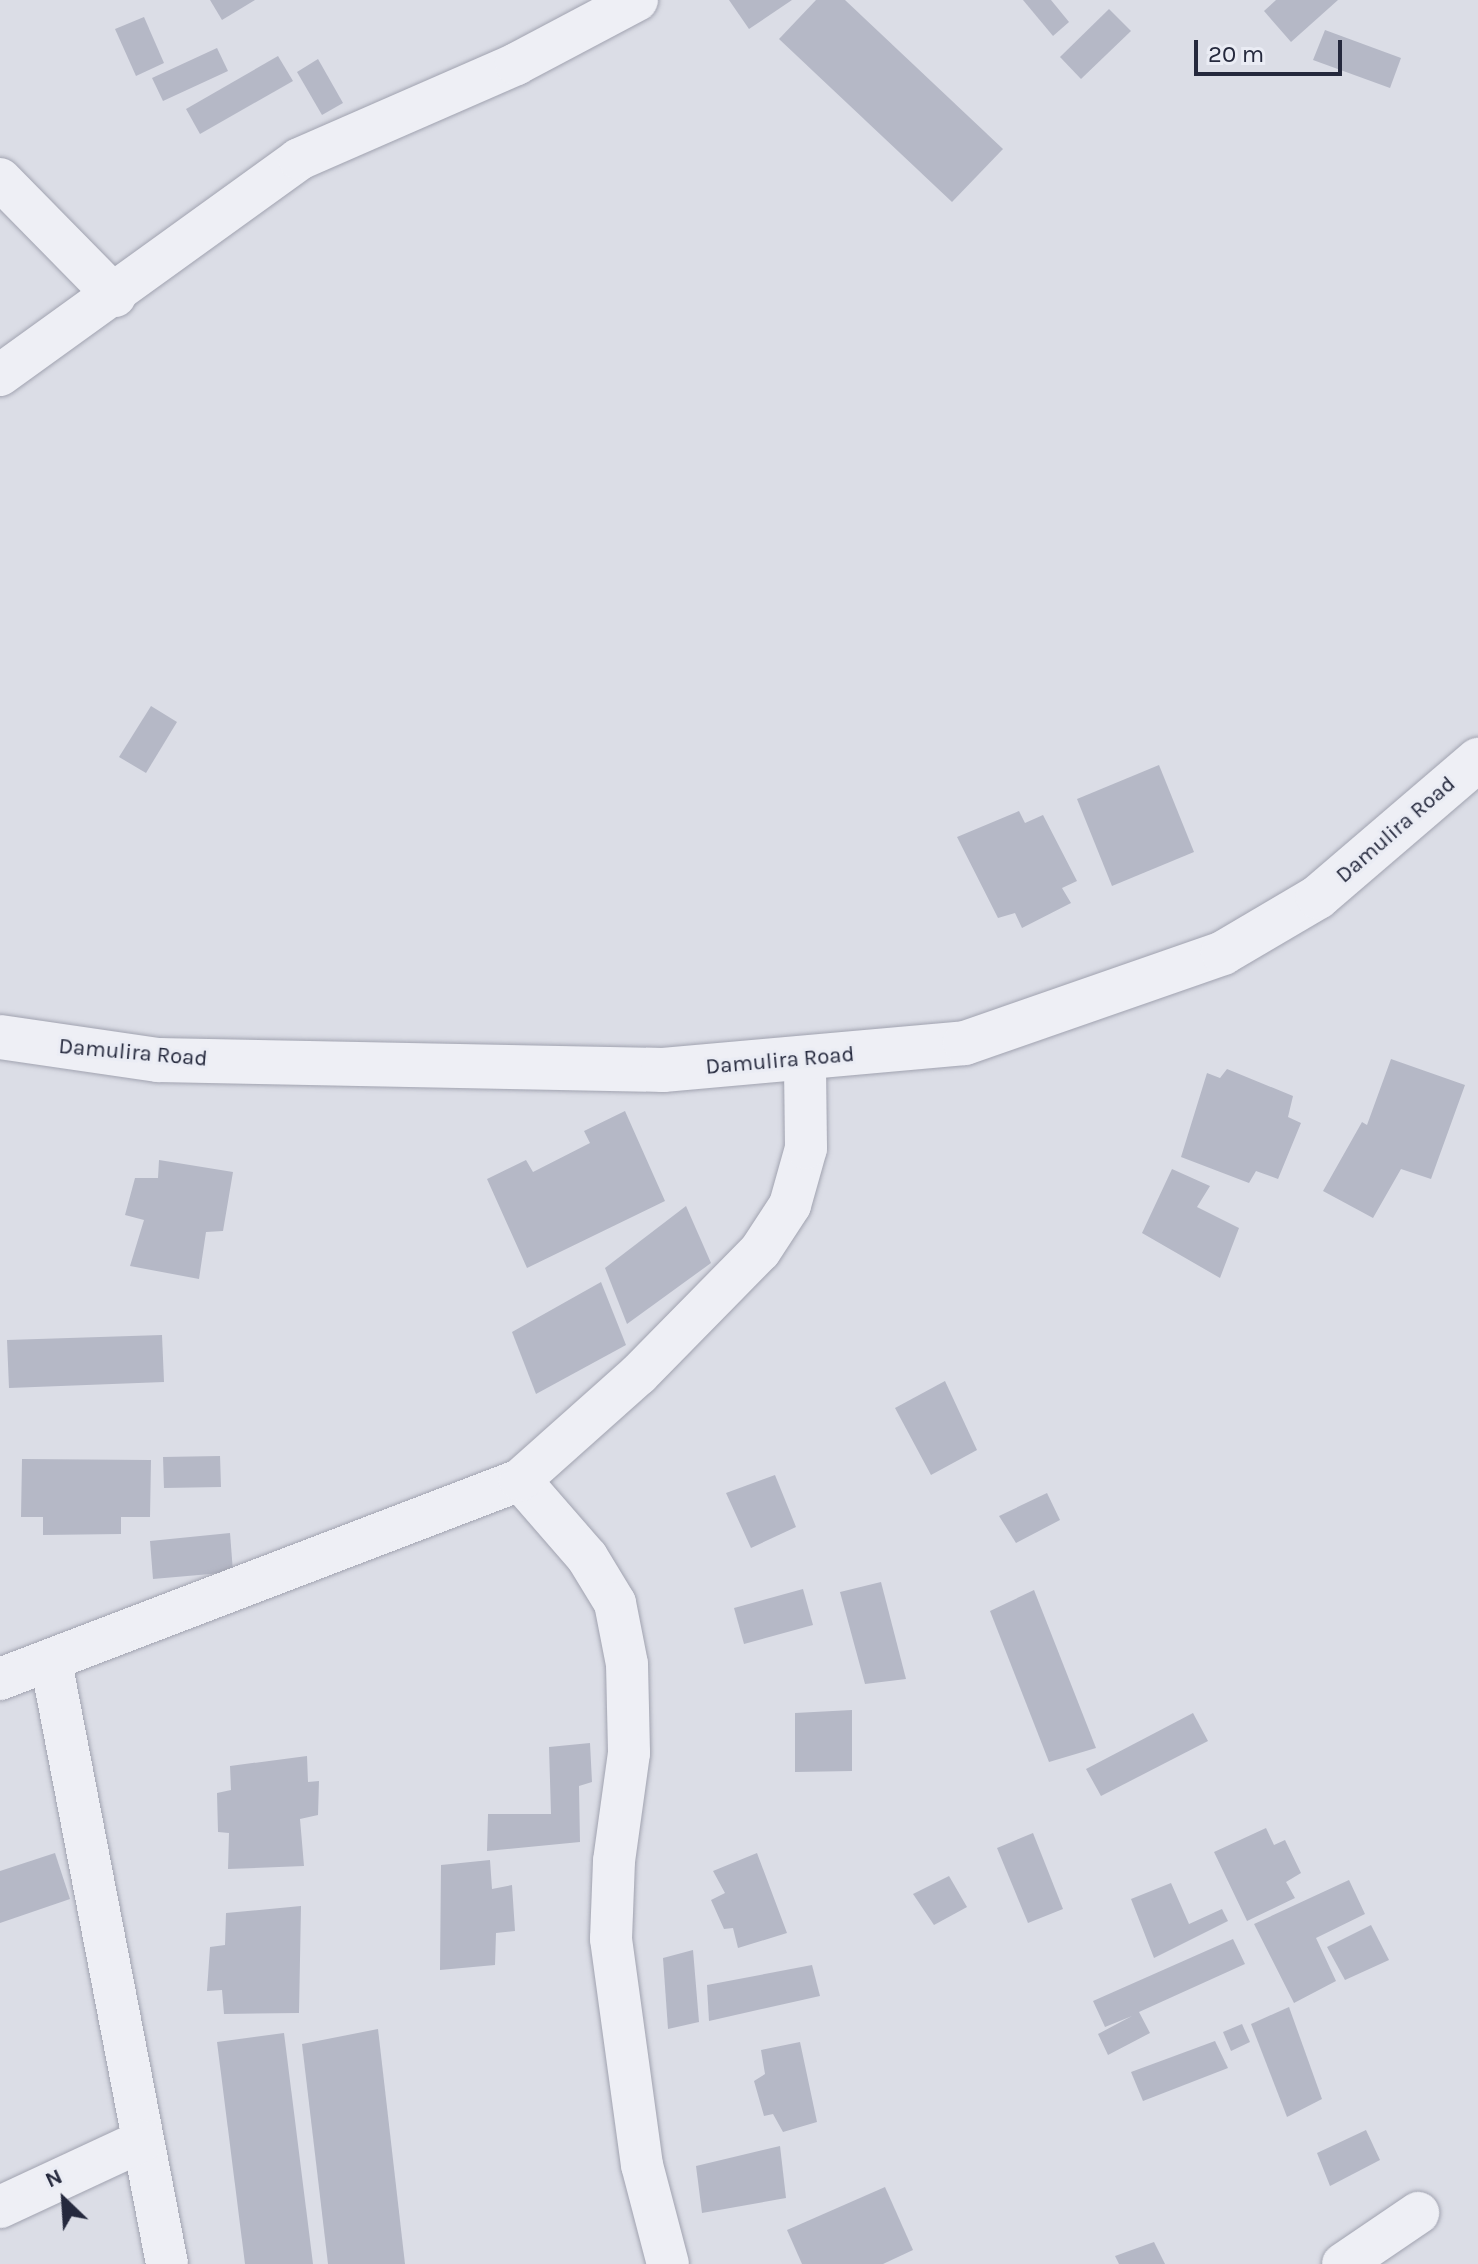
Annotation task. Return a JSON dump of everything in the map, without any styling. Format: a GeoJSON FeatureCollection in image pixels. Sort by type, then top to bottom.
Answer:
{"type":"FeatureCollection","features":[{"type":"Feature","properties":{"kind":"street"},"geometry":{"type":"LineString","coordinates":[[0,375],[115,296],[299,159],[516,64],[637,0]]}},
{"type":"Feature","properties":{"kind":"street"},"geometry":{"type":"LineString","coordinates":[[0,179],[115,296]]}},
{"type":"Feature","properties":{"kind":"street","name":"Damulira Road"},"geometry":{"type":"LineString","coordinates":[[0,1039],[158,1060],[663,1070],[805,1061],[965,1043],[1223,953],[1318,897],[1478,760]]}},
{"type":"Feature","properties":{"kind":"street"},"geometry":{"type":"LineString","coordinates":[[0,1679],[520,1480],[638,1375],[760,1251],[790,1205],[806,1148],[805,1061]]}},
{"type":"Feature","properties":{"kind":"street"},"geometry":{"type":"LineString","coordinates":[[520,1480],[587,1557],[615,1603],[627,1664],[629,1753],[614,1861],[611,1939],[642,2165],[668,2264]]}},
{"type":"Feature","properties":{"kind":"street"},"geometry":{"type":"LineString","coordinates":[[51,1662],[167,2264]]}},
{"type":"Feature","properties":{"kind":"street"},"geometry":{"type":"LineString","coordinates":[[0,2207],[142,2141]]}},
{"type":"Feature","properties":{"kind":"street"},"geometry":{"type":"LineString","coordinates":[[1343,2264],[1418,2213]]}},
{"type":"Feature","properties":{"kind":"building"},"geometry":{"type":"Polygon","coordinates":[[[210,0],[255,0],[222,20],[210,0]]]}},
{"type":"Feature","properties":{"kind":"building"},"geometry":{"type":"Polygon","coordinates":[[[729,0],[792,0],[749,29],[729,0]]]}},
{"type":"Feature","properties":{"kind":"building"},"geometry":{"type":"Polygon","coordinates":[[[816,0],[845,0],[1003,149],[952,202],[779,39],[816,0]]]}},
{"type":"Feature","properties":{"kind":"building"},"geometry":{"type":"Polygon","coordinates":[[[1023,0],[1051,0],[1069,22],[1053,36],[1023,0]]]}},
{"type":"Feature","properties":{"kind":"building"},"geometry":{"type":"Polygon","coordinates":[[[1276,0],[1338,0],[1291,42],[1264,11],[1276,0]]]}},
{"type":"Feature","properties":{"kind":"building"},"geometry":{"type":"Polygon","coordinates":[[[1109,9],[1131,31],[1081,79],[1060,57],[1109,9]]]}},
{"type":"Feature","properties":{"kind":"building"},"geometry":{"type":"Polygon","coordinates":[[[144,17],[164,63],[136,76],[115,29],[144,17]]]}},
{"type":"Feature","properties":{"kind":"building"},"geometry":{"type":"Polygon","coordinates":[[[1325,30],[1401,58],[1390,88],[1313,60],[1325,30]]]}},
{"type":"Feature","properties":{"kind":"building"},"geometry":{"type":"Polygon","coordinates":[[[217,48],[228,71],[163,101],[152,78],[217,48]]]}},
{"type":"Feature","properties":{"kind":"building"},"geometry":{"type":"Polygon","coordinates":[[[278,56],[293,81],[200,134],[186,109],[278,56]]]}},
{"type":"Feature","properties":{"kind":"building"},"geometry":{"type":"Polygon","coordinates":[[[318,59],[343,103],[322,115],[297,72],[318,59]]]}},
{"type":"Feature","properties":{"kind":"building"},"geometry":{"type":"Polygon","coordinates":[[[151,706],[177,722],[146,773],[119,757],[151,706]]]}},
{"type":"Feature","properties":{"kind":"building"},"geometry":{"type":"Polygon","coordinates":[[[1159,765],[1194,852],[1112,886],[1077,799],[1159,765]]]}},
{"type":"Feature","properties":{"kind":"building"},"geometry":{"type":"Polygon","coordinates":[[[1019,811],[1025,823],[1043,815],[1077,881],[1062,888],[1071,903],[1022,928],[1015,913],[998,918],[957,837],[1019,811]]]}},
{"type":"Feature","properties":{"kind":"building"},"geometry":{"type":"Polygon","coordinates":[[[1391,1059],[1465,1085],[1431,1179],[1401,1169],[1373,1218],[1323,1191],[1362,1122],[1367,1125],[1391,1059]]]}},
{"type":"Feature","properties":{"kind":"building"},"geometry":{"type":"Polygon","coordinates":[[[1227,1069],[1293,1096],[1288,1117],[1301,1123],[1278,1179],[1256,1171],[1249,1183],[1181,1157],[1207,1073],[1220,1078],[1227,1069]]]}},
{"type":"Feature","properties":{"kind":"building"},"geometry":{"type":"Polygon","coordinates":[[[625,1111],[665,1201],[527,1268],[487,1179],[526,1160],[533,1172],[590,1143],[584,1131],[625,1111]]]}},
{"type":"Feature","properties":{"kind":"building"},"geometry":{"type":"Polygon","coordinates":[[[159,1160],[233,1172],[223,1231],[206,1232],[199,1279],[130,1266],[144,1220],[125,1215],[135,1178],[158,1178],[159,1160]]]}},
{"type":"Feature","properties":{"kind":"building"},"geometry":{"type":"Polygon","coordinates":[[[1172,1169],[1210,1186],[1197,1207],[1239,1228],[1220,1278],[1142,1233],[1172,1169]]]}},
{"type":"Feature","properties":{"kind":"building"},"geometry":{"type":"Polygon","coordinates":[[[686,1206],[711,1263],[627,1324],[605,1268],[686,1206]]]}},
{"type":"Feature","properties":{"kind":"building"},"geometry":{"type":"Polygon","coordinates":[[[601,1282],[626,1345],[536,1394],[512,1332],[601,1282]]]}},
{"type":"Feature","properties":{"kind":"building"},"geometry":{"type":"Polygon","coordinates":[[[162,1335],[164,1382],[9,1388],[7,1340],[162,1335]]]}},
{"type":"Feature","properties":{"kind":"building"},"geometry":{"type":"Polygon","coordinates":[[[945,1381],[977,1450],[931,1475],[895,1408],[945,1381]]]}},
{"type":"Feature","properties":{"kind":"building"},"geometry":{"type":"Polygon","coordinates":[[[220,1456],[221,1487],[164,1488],[163,1457],[220,1456]]]}},
{"type":"Feature","properties":{"kind":"building"},"geometry":{"type":"Polygon","coordinates":[[[22,1459],[151,1460],[150,1517],[121,1517],[121,1534],[43,1535],[43,1517],[21,1517],[22,1459]]]}},
{"type":"Feature","properties":{"kind":"building"},"geometry":{"type":"Polygon","coordinates":[[[775,1475],[796,1527],[751,1548],[726,1493],[775,1475]]]}},
{"type":"Feature","properties":{"kind":"building"},"geometry":{"type":"Polygon","coordinates":[[[1047,1493],[1060,1520],[1016,1543],[999,1516],[1047,1493]]]}},
{"type":"Feature","properties":{"kind":"building"},"geometry":{"type":"Polygon","coordinates":[[[230,1533],[233,1572],[153,1579],[150,1541],[230,1533]]]}},
{"type":"Feature","properties":{"kind":"building"},"geometry":{"type":"Polygon","coordinates":[[[881,1582],[906,1679],[865,1684],[840,1592],[881,1582]]]}},
{"type":"Feature","properties":{"kind":"building"},"geometry":{"type":"Polygon","coordinates":[[[803,1589],[813,1625],[744,1644],[734,1608],[803,1589]]]}},
{"type":"Feature","properties":{"kind":"building"},"geometry":{"type":"Polygon","coordinates":[[[1034,1590],[1096,1748],[1049,1762],[990,1611],[1034,1590]]]}},
{"type":"Feature","properties":{"kind":"building"},"geometry":{"type":"Polygon","coordinates":[[[852,1710],[852,1771],[795,1772],[795,1713],[852,1710]]]}},
{"type":"Feature","properties":{"kind":"building"},"geometry":{"type":"Polygon","coordinates":[[[1193,1713],[1208,1741],[1101,1796],[1086,1769],[1193,1713]]]}},
{"type":"Feature","properties":{"kind":"building"},"geometry":{"type":"Polygon","coordinates":[[[590,1743],[592,1782],[579,1786],[580,1842],[487,1851],[488,1814],[551,1814],[549,1747],[590,1743]]]}},
{"type":"Feature","properties":{"kind":"building"},"geometry":{"type":"Polygon","coordinates":[[[307,1756],[308,1782],[319,1781],[318,1815],[300,1819],[304,1866],[228,1869],[229,1833],[218,1832],[217,1793],[231,1790],[230,1766],[307,1756]]]}},
{"type":"Feature","properties":{"kind":"building"},"geometry":{"type":"Polygon","coordinates":[[[1266,1828],[1274,1845],[1285,1840],[1301,1873],[1286,1882],[1295,1898],[1247,1921],[1214,1852],[1266,1828]]]}},
{"type":"Feature","properties":{"kind":"building"},"geometry":{"type":"Polygon","coordinates":[[[1033,1833],[1063,1909],[1028,1923],[997,1848],[1033,1833]]]}},
{"type":"Feature","properties":{"kind":"building"},"geometry":{"type":"Polygon","coordinates":[[[55,1853],[70,1899],[0,1923],[0,1871],[55,1853]]]}},
{"type":"Feature","properties":{"kind":"building"},"geometry":{"type":"Polygon","coordinates":[[[757,1853],[787,1933],[738,1948],[733,1928],[724,1929],[711,1900],[725,1893],[713,1871],[757,1853]]]}},
{"type":"Feature","properties":{"kind":"building"},"geometry":{"type":"Polygon","coordinates":[[[490,1860],[492,1889],[512,1885],[515,1931],[496,1933],[495,1965],[440,1970],[441,1865],[490,1860]]]}},
{"type":"Feature","properties":{"kind":"building"},"geometry":{"type":"Polygon","coordinates":[[[949,1876],[967,1907],[934,1925],[913,1894],[949,1876]]]}},
{"type":"Feature","properties":{"kind":"building"},"geometry":{"type":"Polygon","coordinates":[[[1349,1880],[1365,1914],[1316,1938],[1336,1981],[1294,2003],[1254,1924],[1349,1880]]]}},
{"type":"Feature","properties":{"kind":"building"},"geometry":{"type":"Polygon","coordinates":[[[1171,1883],[1189,1924],[1222,1909],[1228,1921],[1154,1958],[1131,1899],[1171,1883]]]}},
{"type":"Feature","properties":{"kind":"building"},"geometry":{"type":"Polygon","coordinates":[[[301,1906],[299,2013],[224,2014],[222,1990],[207,1991],[210,1947],[225,1945],[226,1913],[301,1906]]]}},
{"type":"Feature","properties":{"kind":"building"},"geometry":{"type":"Polygon","coordinates":[[[1371,1925],[1389,1960],[1345,1980],[1327,1947],[1371,1925]]]}},
{"type":"Feature","properties":{"kind":"building"},"geometry":{"type":"Polygon","coordinates":[[[1233,1939],[1245,1964],[1139,2012],[1150,2033],[1108,2055],[1098,2034],[1132,2016],[1105,2027],[1093,2001],[1233,1939]]]}},
{"type":"Feature","properties":{"kind":"building"},"geometry":{"type":"Polygon","coordinates":[[[693,1950],[699,2022],[668,2029],[663,1958],[693,1950]]]}},
{"type":"Feature","properties":{"kind":"building"},"geometry":{"type":"Polygon","coordinates":[[[812,1965],[820,1996],[709,2021],[707,1985],[812,1965]]]}},
{"type":"Feature","properties":{"kind":"building"},"geometry":{"type":"Polygon","coordinates":[[[1289,2007],[1322,2099],[1287,2117],[1251,2024],[1289,2007]]]}},
{"type":"Feature","properties":{"kind":"building"},"geometry":{"type":"Polygon","coordinates":[[[1242,2024],[1250,2042],[1231,2051],[1223,2032],[1242,2024]]]}},
{"type":"Feature","properties":{"kind":"building"},"geometry":{"type":"Polygon","coordinates":[[[378,2029],[405,2264],[328,2264],[302,2044],[378,2029]]]}},
{"type":"Feature","properties":{"kind":"building"},"geometry":{"type":"Polygon","coordinates":[[[284,2033],[313,2264],[245,2264],[217,2042],[284,2033]]]}},
{"type":"Feature","properties":{"kind":"building"},"geometry":{"type":"Polygon","coordinates":[[[1215,2041],[1228,2068],[1143,2101],[1131,2072],[1215,2041]]]}},
{"type":"Feature","properties":{"kind":"building"},"geometry":{"type":"Polygon","coordinates":[[[800,2042],[817,2122],[783,2132],[773,2114],[764,2116],[754,2081],[765,2074],[761,2050],[800,2042]]]}},
{"type":"Feature","properties":{"kind":"building"},"geometry":{"type":"Polygon","coordinates":[[[1366,2130],[1380,2160],[1330,2186],[1317,2153],[1366,2130]]]}},
{"type":"Feature","properties":{"kind":"building"},"geometry":{"type":"Polygon","coordinates":[[[780,2146],[786,2198],[702,2213],[696,2166],[780,2146]]]}},
{"type":"Feature","properties":{"kind":"building"},"geometry":{"type":"Polygon","coordinates":[[[885,2187],[913,2250],[883,2264],[802,2264],[787,2230],[885,2187]]]}},
{"type":"Feature","properties":{"kind":"building"},"geometry":{"type":"Polygon","coordinates":[[[1154,2242],[1165,2264],[1119,2264],[1115,2256],[1154,2242]]]}}]}
